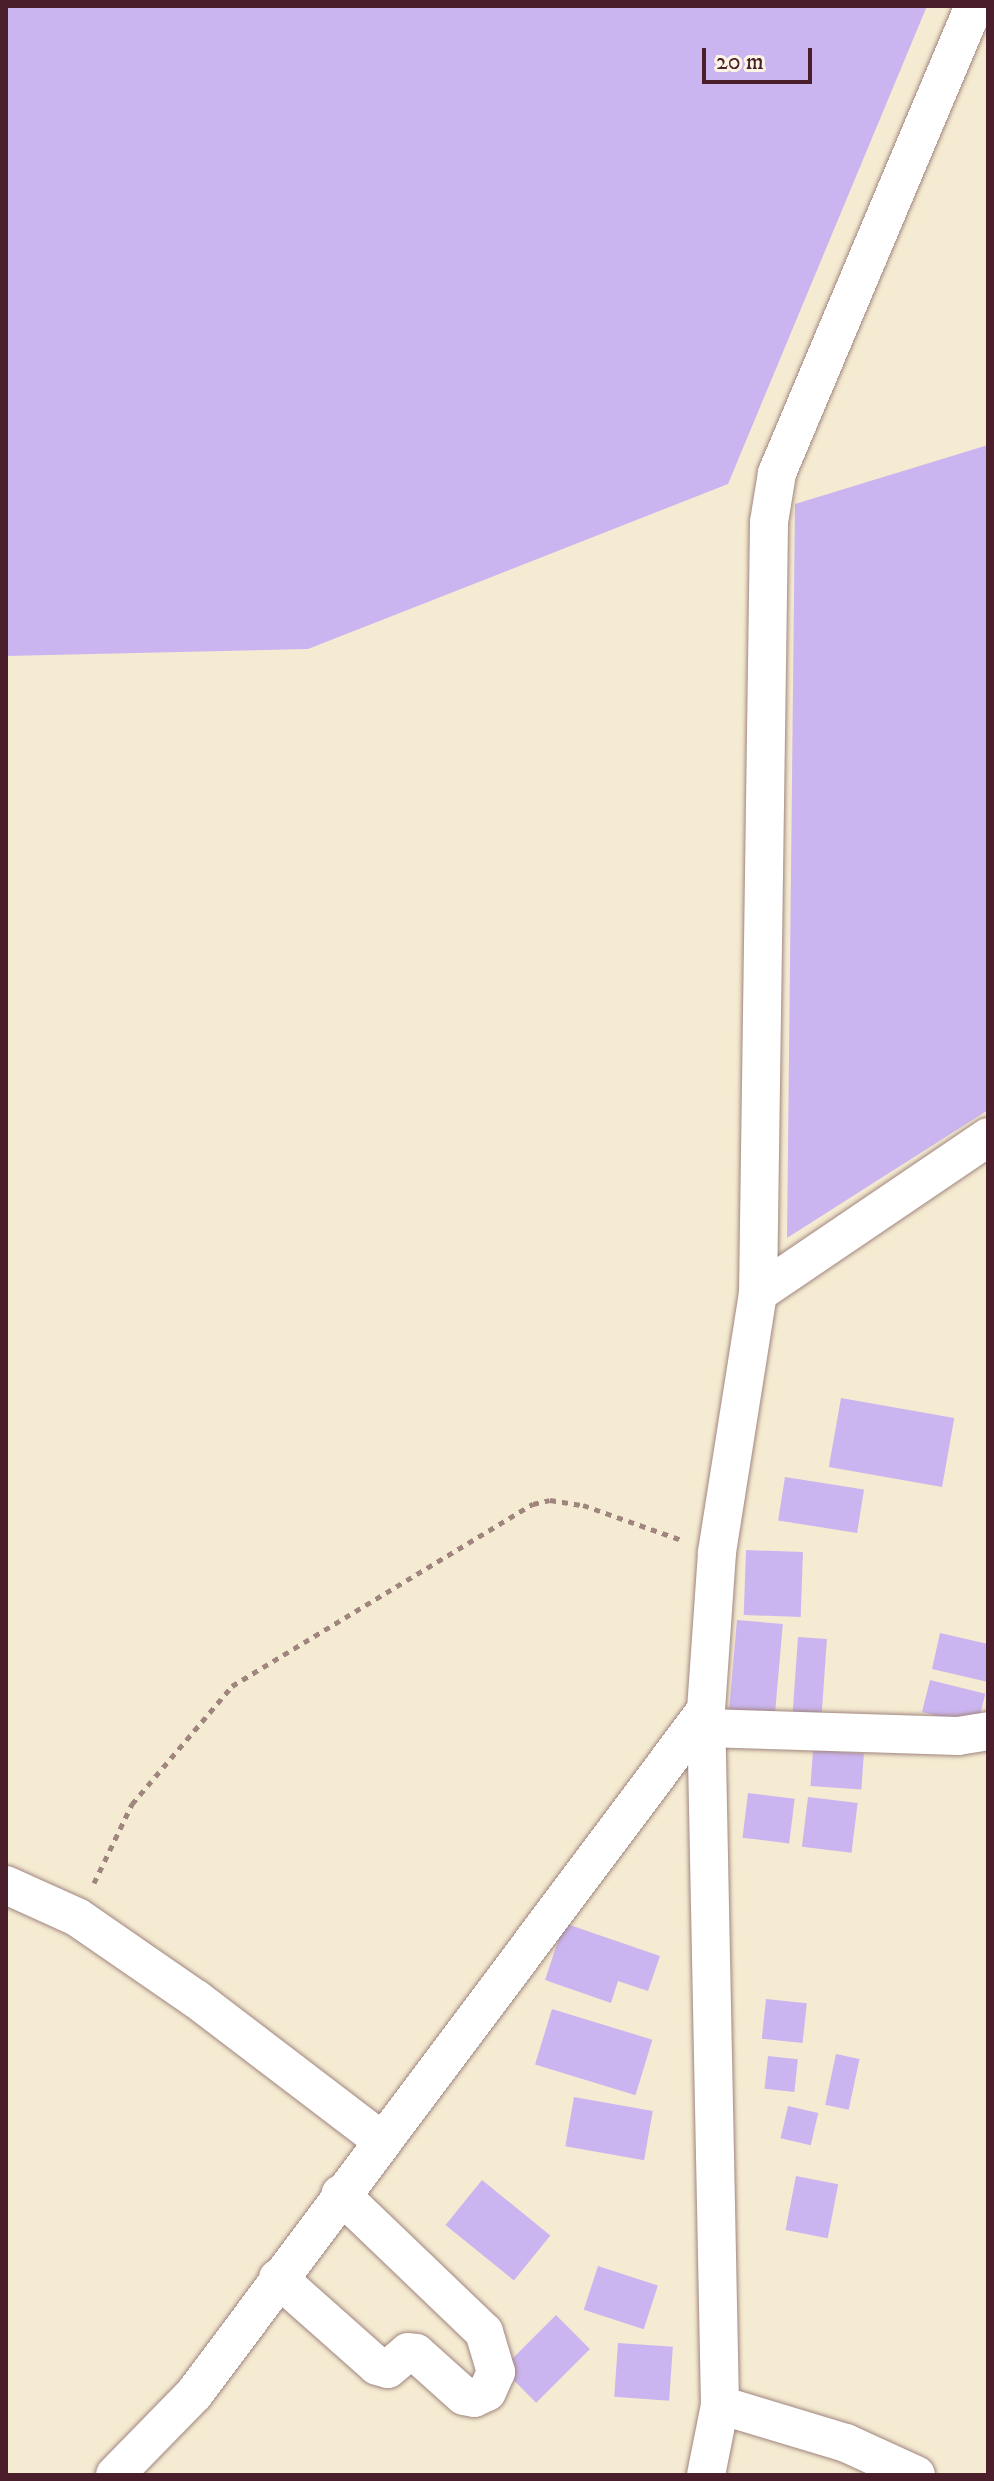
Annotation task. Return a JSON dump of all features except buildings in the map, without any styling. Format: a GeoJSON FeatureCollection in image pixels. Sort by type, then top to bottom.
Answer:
{"type":"FeatureCollection","features":[{"type":"Feature","properties":{"kind":"street"},"geometry":{"type":"LineString","coordinates":[[706,2475],[720,2405],[706,1719],[717,1552],[758,1293],[769,522],[777,473],[977,9]]}},
{"type":"Feature","properties":{"kind":"street"},"geometry":{"type":"LineString","coordinates":[[758,1293],[988,1137]]}},
{"type":"Feature","properties":{"kind":"street"},"geometry":{"type":"LineString","coordinates":[[706,1719],[958,1736],[988,1731]]}},
{"type":"Feature","properties":{"kind":"street"},"geometry":{"type":"LineString","coordinates":[[115,2475],[194,2394],[380,2139],[706,1719]]}},
{"type":"Feature","properties":{"kind":"street"},"geometry":{"type":"LineString","coordinates":[[6,1885],[77,1917],[196,1999],[380,2139]]}},
{"type":"Feature","properties":{"kind":"street"},"geometry":{"type":"LineString","coordinates":[[278,2278],[377,2366],[388,2369],[408,2352],[416,2353],[464,2396],[474,2398],[487,2392],[496,2372],[484,2332],[340,2194]]}},
{"type":"Feature","properties":{"kind":"street"},"geometry":{"type":"LineString","coordinates":[[720,2405],[846,2443],[916,2475]]}},
{"type":"Feature","properties":{"kind":"path"},"geometry":{"type":"LineString","coordinates":[[77,1917],[132,1804],[232,1686],[533,1504],[550,1500],[583,1505],[717,1552]]}}]}
